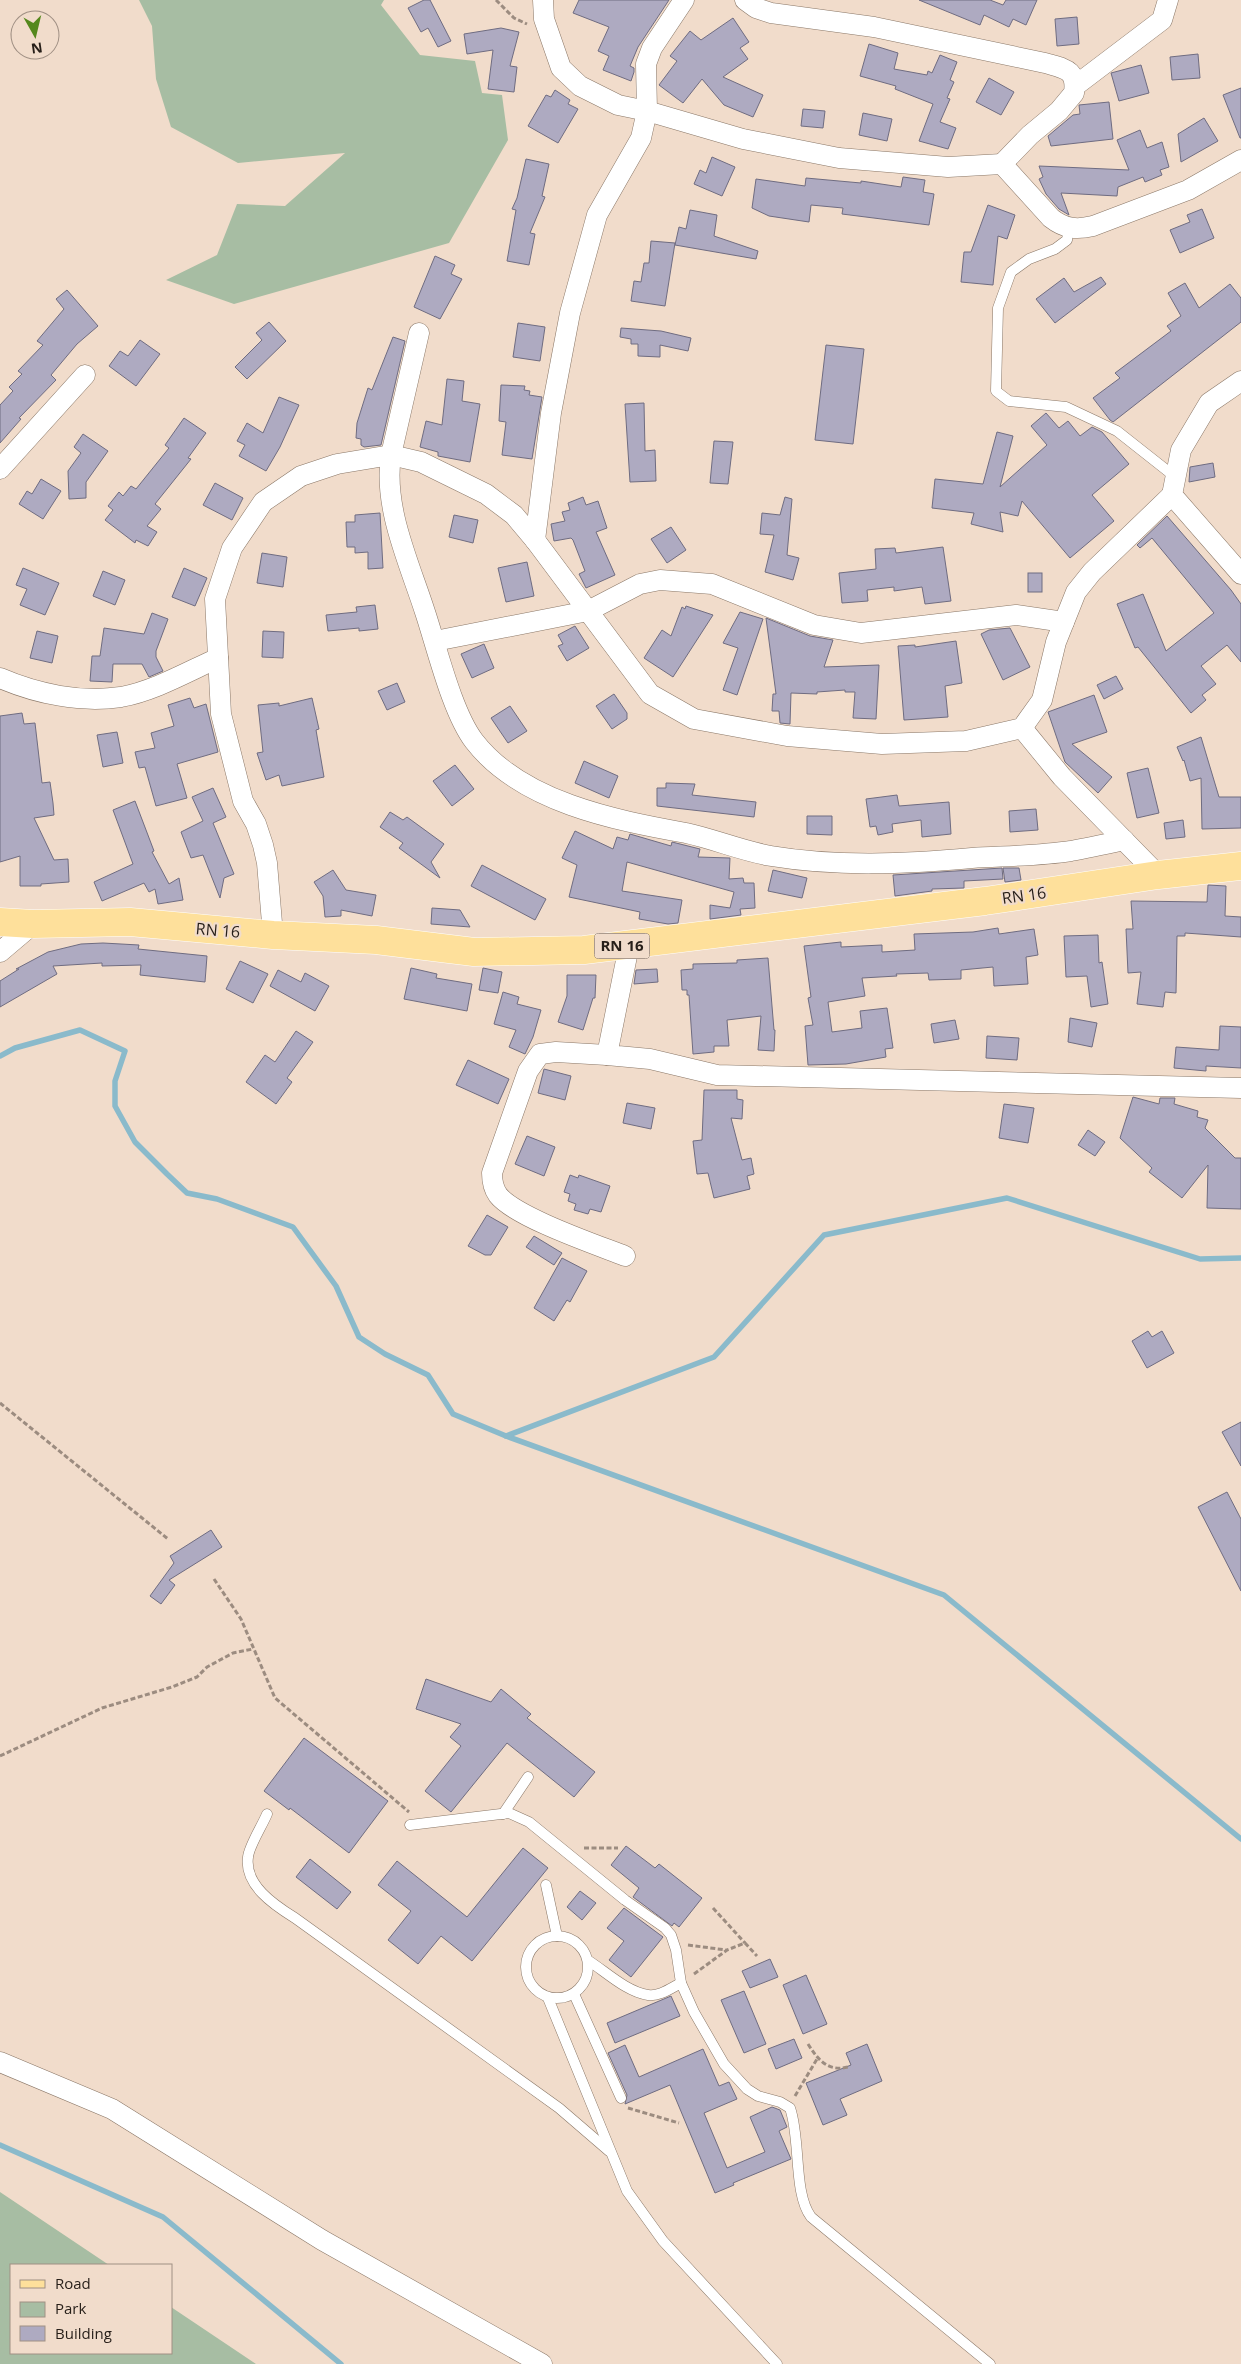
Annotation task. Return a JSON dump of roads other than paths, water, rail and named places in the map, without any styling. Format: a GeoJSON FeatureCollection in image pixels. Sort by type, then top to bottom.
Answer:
{"type":"FeatureCollection","features":[{"type":"Feature","properties":{"kind":"main road","name":"RN 16"},"geometry":{"type":"LineString","coordinates":[[0,922],[33,924],[130,922],[273,935],[376,940],[474,952],[584,950],[985,901],[1158,875],[1241,866]]}},
{"type":"Feature","properties":{"kind":"street"},"geometry":{"type":"LineString","coordinates":[[543,0],[545,25],[560,68],[580,86],[618,105],[648,110],[743,139],[839,158],[948,167],[1002,164],[1030,135],[1064,105],[1074,93],[1074,76],[1069,71],[1045,63],[874,27],[771,14],[756,8],[745,0]]}},
{"type":"Feature","properties":{"kind":"street"},"geometry":{"type":"LineString","coordinates":[[534,540],[551,412],[570,313],[597,215],[641,138],[648,110],[646,64],[652,48],[684,0]]}},
{"type":"Feature","properties":{"kind":"street"},"geometry":{"type":"LineString","coordinates":[[1075,86],[1162,20],[1168,0]]}},
{"type":"Feature","properties":{"kind":"street"},"geometry":{"type":"LineString","coordinates":[[1002,164],[1060,226],[1082,229],[1188,190],[1241,160]]}},
{"type":"Feature","properties":{"kind":"street"},"geometry":{"type":"LineString","coordinates":[[419,333],[391,455],[389,496],[459,716],[474,741],[502,769],[541,793],[591,812],[636,824],[697,836],[769,856],[821,862],[888,863],[952,860],[1069,851],[1124,840]]}},
{"type":"Feature","properties":{"kind":"street"},"geometry":{"type":"LineString","coordinates":[[0,470],[85,375]]}},
{"type":"Feature","properties":{"kind":"street"},"geometry":{"type":"LineString","coordinates":[[273,935],[267,863],[256,824],[242,802],[221,714],[215,599],[232,548],[263,502],[301,476],[337,464],[391,455],[421,462],[486,494],[514,514],[650,694],[694,718],[787,736],[882,744],[966,740],[1022,728],[1042,700],[1056,642],[1076,592],[1092,572],[1173,485],[1181,450],[1209,403],[1241,381]]}},
{"type":"Feature","properties":{"kind":"street"},"geometry":{"type":"LineString","coordinates":[[1173,485],[1241,574]]}},
{"type":"Feature","properties":{"kind":"street"},"geometry":{"type":"LineString","coordinates":[[435,641],[588,611],[640,584],[660,580],[712,584],[814,625],[861,633],[1016,615],[1064,622]]}},
{"type":"Feature","properties":{"kind":"street"},"geometry":{"type":"LineString","coordinates":[[0,678],[26,689],[85,698],[105,698],[123,696],[149,688],[218,658]]}},
{"type":"Feature","properties":{"kind":"street"},"geometry":{"type":"LineString","coordinates":[[1022,728],[1062,777],[1158,875]]}},
{"type":"Feature","properties":{"kind":"street"},"geometry":{"type":"LineString","coordinates":[[0,952],[33,924]]}},
{"type":"Feature","properties":{"kind":"street"},"geometry":{"type":"LineString","coordinates":[[607,1055],[628,946]]}},
{"type":"Feature","properties":{"kind":"street"},"geometry":{"type":"LineString","coordinates":[[625,1256],[564,1233],[514,1207],[499,1196],[493,1186],[492,1173],[528,1071],[540,1054],[556,1052],[657,1060],[717,1075],[1241,1088]]}},
{"type":"Feature","properties":{"kind":"street"},"geometry":{"type":"LineString","coordinates":[[0,2062],[112,2109],[322,2240],[542,2364]]}},
{"type":"Feature","properties":{"kind":"lane"},"geometry":{"type":"LineString","coordinates":[[1069,228],[1067,240],[1055,249],[1028,259],[1011,272],[998,308],[996,391],[1008,401],[1066,407],[1117,431],[1173,485]]}},
{"type":"Feature","properties":{"kind":"lane"},"geometry":{"type":"LineString","coordinates":[[503,1814],[528,1776]]}},
{"type":"Feature","properties":{"kind":"lane"},"geometry":{"type":"LineString","coordinates":[[410,1826],[509,1813],[529,1822],[635,1908],[665,1928],[671,1935],[674,1943],[681,1983],[694,2012],[724,2064],[747,2089],[758,2096],[780,2102],[790,2108],[795,2126],[804,2201],[811,2217],[990,2364]]}},
{"type":"Feature","properties":{"kind":"lane"},"geometry":{"type":"LineString","coordinates":[[267,1814],[248,1856],[251,1878],[271,1904],[295,1918],[559,2108],[609,2151]]}},
{"type":"Feature","properties":{"kind":"lane"},"geometry":{"type":"LineString","coordinates":[[546,1885],[557,1936]]}},
{"type":"Feature","properties":{"kind":"lane"},"geometry":{"type":"LineString","coordinates":[[551,1936],[557,1936],[568,1937],[582,1946],[589,1962],[587,1980],[574,1994],[561,1999],[548,1998],[534,1989],[526,1974],[527,1957],[536,1943],[551,1936]]}},
{"type":"Feature","properties":{"kind":"lane"},"geometry":{"type":"LineString","coordinates":[[589,1962],[635,1991],[649,1995],[665,1992],[681,1983]]}},
{"type":"Feature","properties":{"kind":"lane"},"geometry":{"type":"LineString","coordinates":[[574,1994],[621,2098]]}},
{"type":"Feature","properties":{"kind":"lane"},"geometry":{"type":"LineString","coordinates":[[548,1998],[609,2151],[627,2191],[663,2241],[777,2364]]}},
{"type":"Feature","properties":{"kind":"waterway"},"geometry":{"type":"LineString","coordinates":[[0,1056],[15,1048],[80,1030],[125,1051],[115,1081],[115,1106],[135,1142],[187,1193],[217,1199],[293,1227],[336,1286],[359,1337],[385,1354],[428,1375],[453,1414],[506,1436],[944,1595],[1241,1839]]}},
{"type":"Feature","properties":{"kind":"waterway"},"geometry":{"type":"LineString","coordinates":[[506,1436],[714,1357],[824,1235],[1007,1198],[1200,1259],[1241,1258]]}},
{"type":"Feature","properties":{"kind":"waterway"},"geometry":{"type":"LineString","coordinates":[[0,2145],[163,2217],[341,2364]]}}]}
